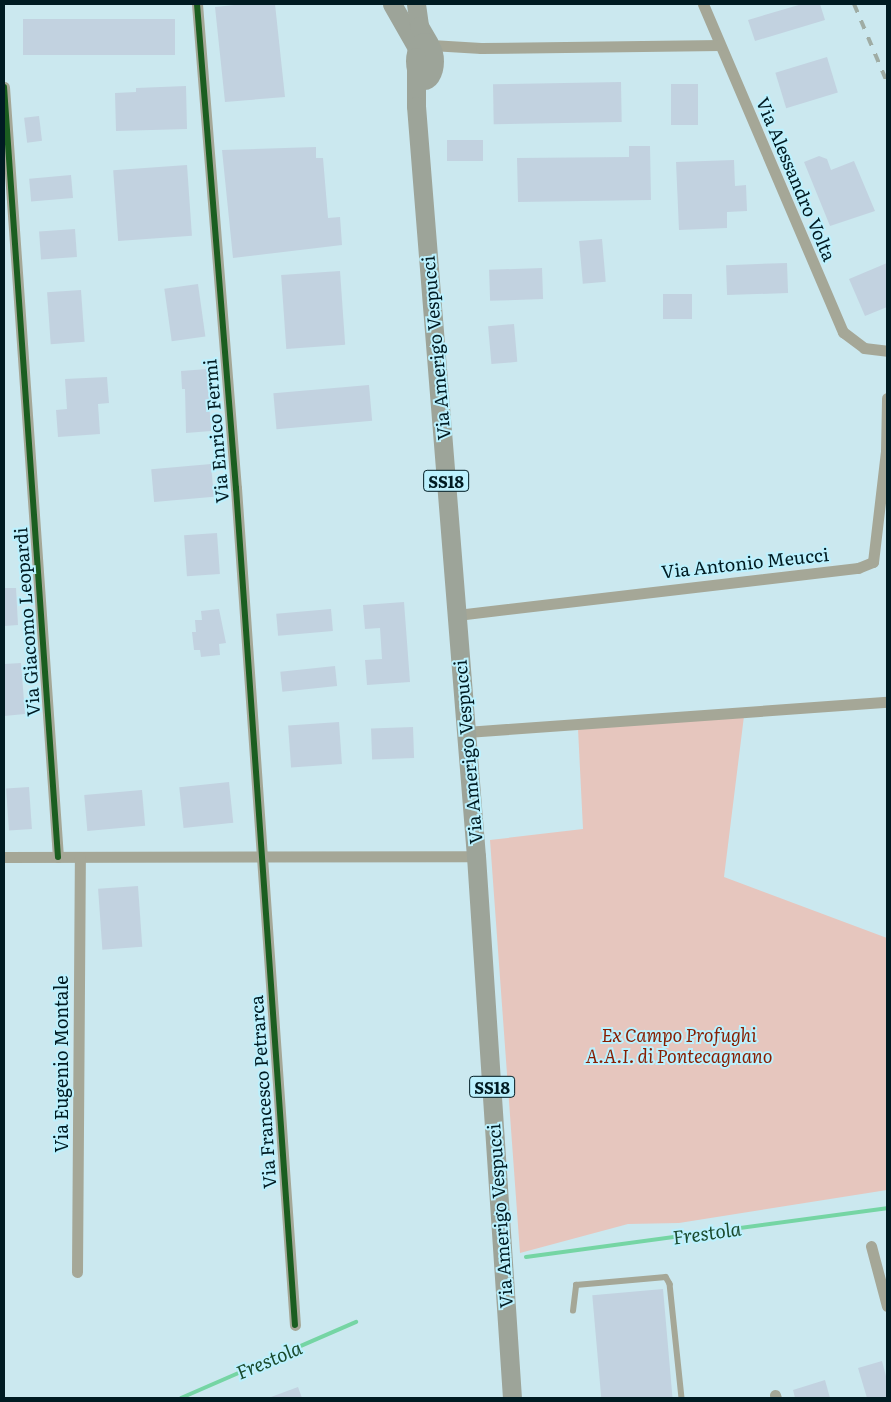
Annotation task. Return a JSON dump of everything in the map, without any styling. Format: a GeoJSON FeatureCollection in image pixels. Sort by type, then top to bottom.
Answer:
{"type":"FeatureCollection","features":[{"type":"Feature","properties":{"kind":"main road","name":"SS18"},"geometry":{"type":"LineString","coordinates":[[392,4],[426,50]]}},
{"type":"Feature","properties":{"kind":"main road","name":"SS18"},"geometry":{"type":"LineString","coordinates":[[416,4],[426,50]]}},
{"type":"Feature","properties":{"kind":"main road","name":"Via Amerigo Vespucci"},"geometry":{"type":"LineString","coordinates":[[426,50],[416,106],[476,856],[512,1398]]}},
{"type":"Feature","properties":{"kind":"street","name":"Via Enrico Fermi"},"geometry":{"type":"LineString","coordinates":[[197,4],[262,856]]}},
{"type":"Feature","properties":{"kind":"street","name":"Via Alessandro Volta"},"geometry":{"type":"LineString","coordinates":[[703,4],[843,332],[853,343],[875,350],[887,351]]}},
{"type":"Feature","properties":{"kind":"street"},"geometry":{"type":"LineString","coordinates":[[426,50],[720,45]]}},
{"type":"Feature","properties":{"kind":"street","name":"Via Giacomo Leopardi"},"geometry":{"type":"LineString","coordinates":[[4,87],[58,857]]}},
{"type":"Feature","properties":{"kind":"street","name":"Via Antonio Meucci"},"geometry":{"type":"LineString","coordinates":[[457,615],[858,568],[873,562],[884,471],[887,398]]}},
{"type":"Feature","properties":{"kind":"street"},"geometry":{"type":"LineString","coordinates":[[466,732],[887,702]]}},
{"type":"Feature","properties":{"kind":"street","name":"Via Eugenio Montale"},"geometry":{"type":"LineString","coordinates":[[77,1272],[80,856]]}},
{"type":"Feature","properties":{"kind":"street","name":"Via Francesco Petrarca"},"geometry":{"type":"LineString","coordinates":[[262,856],[295,1325]]}},
{"type":"Feature","properties":{"kind":"street"},"geometry":{"type":"LineString","coordinates":[[4,857],[476,856]]}},
{"type":"Feature","properties":{"kind":"street"},"geometry":{"type":"LineString","coordinates":[[871,1246],[887,1306]]}},
{"type":"Feature","properties":{"kind":"lane"},"geometry":{"type":"LineString","coordinates":[[573,1311],[576,1284],[666,1277],[670,1284],[682,1398]]}},
{"type":"Feature","properties":{"kind":"green space","name":"Ex Campo Profughi A.A.I. di Pontecagnano"},"geometry":{"type":"Polygon","coordinates":[[[744,716],[724,877],[887,938],[887,1190],[679,1223],[628,1224],[520,1253],[490,840],[583,829],[578,729],[744,716]]]}},
{"type":"Feature","properties":{"kind":"building"},"geometry":{"type":"Polygon","coordinates":[[[244,4],[275,4],[285,97],[225,102],[215,7],[244,4]]]}},
{"type":"Feature","properties":{"kind":"building"},"geometry":{"type":"Polygon","coordinates":[[[802,4],[820,4],[825,20],[755,41],[748,20],[802,4]]]}},
{"type":"Feature","properties":{"kind":"building"},"geometry":{"type":"Polygon","coordinates":[[[23,19],[175,19],[175,55],[23,55],[23,19]]]}},
{"type":"Feature","properties":{"kind":"building"},"geometry":{"type":"Polygon","coordinates":[[[827,57],[838,92],[786,108],[775,73],[827,57]]]}},
{"type":"Feature","properties":{"kind":"building"},"geometry":{"type":"Polygon","coordinates":[[[621,82],[622,122],[494,124],[493,84],[621,82]]]}},
{"type":"Feature","properties":{"kind":"building"},"geometry":{"type":"Polygon","coordinates":[[[671,84],[698,84],[698,125],[671,125],[671,84]]]}},
{"type":"Feature","properties":{"kind":"building"},"geometry":{"type":"Polygon","coordinates":[[[186,86],[187,129],[116,131],[115,93],[136,92],[136,88],[186,86]]]}},
{"type":"Feature","properties":{"kind":"building"},"geometry":{"type":"Polygon","coordinates":[[[39,116],[42,141],[27,143],[24,118],[39,116]]]}},
{"type":"Feature","properties":{"kind":"building"},"geometry":{"type":"Polygon","coordinates":[[[447,140],[483,140],[483,161],[447,161],[447,140]]]}},
{"type":"Feature","properties":{"kind":"building"},"geometry":{"type":"Polygon","coordinates":[[[629,146],[650,146],[651,200],[518,202],[517,158],[629,157],[629,146]]]}},
{"type":"Feature","properties":{"kind":"building"},"geometry":{"type":"Polygon","coordinates":[[[316,147],[316,158],[323,158],[328,218],[340,217],[342,245],[233,258],[222,150],[316,147]]]}},
{"type":"Feature","properties":{"kind":"building"},"geometry":{"type":"Polygon","coordinates":[[[819,156],[827,159],[831,170],[854,161],[875,211],[830,226],[804,162],[819,156]]]}},
{"type":"Feature","properties":{"kind":"building"},"geometry":{"type":"Polygon","coordinates":[[[734,160],[735,186],[746,185],[747,211],[727,212],[727,228],[679,230],[676,162],[734,160]]]}},
{"type":"Feature","properties":{"kind":"building"},"geometry":{"type":"Polygon","coordinates":[[[187,165],[192,236],[118,241],[113,170],[187,165]]]}},
{"type":"Feature","properties":{"kind":"building"},"geometry":{"type":"Polygon","coordinates":[[[71,175],[73,198],[31,202],[29,179],[71,175]]]}},
{"type":"Feature","properties":{"kind":"building"},"geometry":{"type":"Polygon","coordinates":[[[75,229],[77,257],[41,259],[39,232],[75,229]]]}},
{"type":"Feature","properties":{"kind":"building"},"geometry":{"type":"Polygon","coordinates":[[[602,239],[606,282],[583,284],[579,241],[602,239]]]}},
{"type":"Feature","properties":{"kind":"building"},"geometry":{"type":"Polygon","coordinates":[[[787,263],[788,293],[727,295],[726,265],[787,263]]]}},
{"type":"Feature","properties":{"kind":"building"},"geometry":{"type":"Polygon","coordinates":[[[887,263],[887,307],[865,316],[849,279],[887,263]]]}},
{"type":"Feature","properties":{"kind":"building"},"geometry":{"type":"Polygon","coordinates":[[[542,268],[543,299],[490,301],[489,270],[542,268]]]}},
{"type":"Feature","properties":{"kind":"building"},"geometry":{"type":"Polygon","coordinates":[[[340,271],[345,345],[286,349],[281,275],[340,271]]]}},
{"type":"Feature","properties":{"kind":"building"},"geometry":{"type":"Polygon","coordinates":[[[198,284],[205,336],[172,341],[164,289],[198,284]]]}},
{"type":"Feature","properties":{"kind":"building"},"geometry":{"type":"Polygon","coordinates":[[[81,290],[85,342],[51,344],[47,292],[81,290]]]}},
{"type":"Feature","properties":{"kind":"building"},"geometry":{"type":"Polygon","coordinates":[[[663,294],[692,294],[692,319],[663,319],[663,294]]]}},
{"type":"Feature","properties":{"kind":"building"},"geometry":{"type":"Polygon","coordinates":[[[514,324],[517,362],[491,364],[488,326],[514,324]]]}},
{"type":"Feature","properties":{"kind":"building"},"geometry":{"type":"Polygon","coordinates":[[[207,369],[211,431],[186,433],[185,389],[182,389],[181,371],[207,369]]]}},
{"type":"Feature","properties":{"kind":"building"},"geometry":{"type":"Polygon","coordinates":[[[107,377],[109,403],[98,404],[100,434],[58,437],[56,410],[67,409],[65,379],[107,377]]]}},
{"type":"Feature","properties":{"kind":"building"},"geometry":{"type":"Polygon","coordinates":[[[369,385],[372,421],[277,429],[273,393],[369,385]]]}},
{"type":"Feature","properties":{"kind":"building"},"geometry":{"type":"Polygon","coordinates":[[[211,464],[214,497],[154,502],[151,469],[211,464]]]}},
{"type":"Feature","properties":{"kind":"building"},"geometry":{"type":"Polygon","coordinates":[[[217,533],[220,574],[187,576],[184,535],[217,533]]]}},
{"type":"Feature","properties":{"kind":"building"},"geometry":{"type":"Polygon","coordinates":[[[4,588],[16,588],[18,625],[4,626],[4,588]]]}},
{"type":"Feature","properties":{"kind":"building"},"geometry":{"type":"Polygon","coordinates":[[[404,602],[410,682],[367,685],[365,660],[382,659],[380,628],[365,629],[363,605],[404,602]]]}},
{"type":"Feature","properties":{"kind":"building"},"geometry":{"type":"Polygon","coordinates":[[[219,609],[226,643],[219,644],[220,655],[201,657],[200,650],[194,650],[192,632],[196,632],[195,620],[202,620],[201,611],[219,609]]]}},
{"type":"Feature","properties":{"kind":"building"},"geometry":{"type":"Polygon","coordinates":[[[331,609],[333,631],[278,636],[276,614],[331,609]]]}},
{"type":"Feature","properties":{"kind":"building"},"geometry":{"type":"Polygon","coordinates":[[[21,663],[25,714],[4,716],[4,664],[21,663]]]}},
{"type":"Feature","properties":{"kind":"building"},"geometry":{"type":"Polygon","coordinates":[[[335,666],[337,686],[282,692],[280,672],[335,666]]]}},
{"type":"Feature","properties":{"kind":"building"},"geometry":{"type":"Polygon","coordinates":[[[339,722],[342,764],[291,767],[288,726],[339,722]]]}},
{"type":"Feature","properties":{"kind":"building"},"geometry":{"type":"Polygon","coordinates":[[[413,727],[414,758],[372,759],[371,728],[413,727]]]}},
{"type":"Feature","properties":{"kind":"building"},"geometry":{"type":"Polygon","coordinates":[[[229,782],[233,823],[184,828],[179,787],[229,782]]]}},
{"type":"Feature","properties":{"kind":"building"},"geometry":{"type":"Polygon","coordinates":[[[29,787],[32,829],[9,831],[6,789],[29,787]]]}},
{"type":"Feature","properties":{"kind":"building"},"geometry":{"type":"Polygon","coordinates":[[[142,790],[145,826],[87,831],[84,795],[142,790]]]}},
{"type":"Feature","properties":{"kind":"building"},"geometry":{"type":"Polygon","coordinates":[[[138,886],[142,947],[102,950],[98,889],[138,886]]]}},
{"type":"Feature","properties":{"kind":"building"},"geometry":{"type":"Polygon","coordinates":[[[663,1289],[672,1398],[601,1398],[592,1295],[663,1289]]]}},
{"type":"Feature","properties":{"kind":"building"},"geometry":{"type":"Polygon","coordinates":[[[882,1361],[887,1380],[887,1398],[867,1398],[858,1368],[882,1361]]]}},
{"type":"Feature","properties":{"kind":"building"},"geometry":{"type":"Polygon","coordinates":[[[825,1380],[830,1398],[795,1398],[793,1390],[825,1380]]]}},
{"type":"Feature","properties":{"kind":"building"},"geometry":{"type":"Polygon","coordinates":[[[298,1387],[302,1398],[271,1398],[271,1397],[298,1387]]]}},
{"type":"Feature","properties":{"kind":"waterway","name":"Frestola"},"geometry":{"type":"LineString","coordinates":[[526,1257],[887,1208]]}},
{"type":"Feature","properties":{"kind":"waterway","name":"Frestola"},"geometry":{"type":"LineString","coordinates":[[181,1398],[356,1322]]}},
{"type":"Feature","properties":{"kind":"railway"},"geometry":{"type":"LineString","coordinates":[[854,4],[887,82]]}},
{"type":"Feature","properties":{"kind":"cycle path"},"geometry":{"type":"LineString","coordinates":[[197,4],[236,488],[295,1325]]}},
{"type":"Feature","properties":{"kind":"cycle path"},"geometry":{"type":"LineString","coordinates":[[4,87],[58,857]]}}]}
